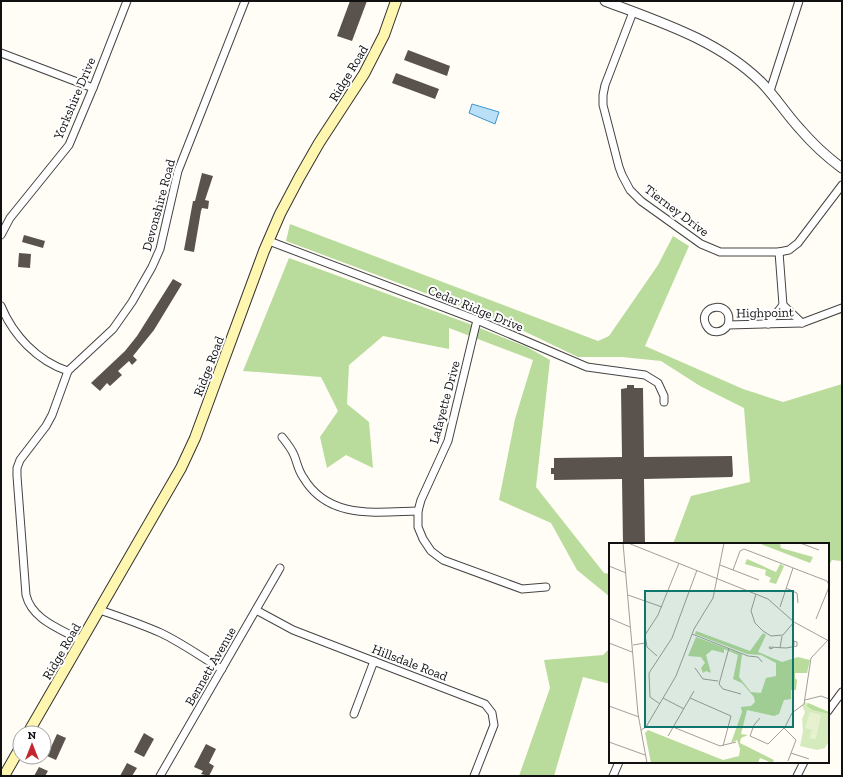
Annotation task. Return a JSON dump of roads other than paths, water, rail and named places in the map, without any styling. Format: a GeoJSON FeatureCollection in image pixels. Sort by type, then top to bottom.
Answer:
{"type":"FeatureCollection","features":[{"type":"Feature","properties":{"kind":"main road","name":"Ridge Road"},"geometry":{"type":"LineString","coordinates":[[33,725],[174,483],[188,453],[269,241],[290,195],[308,160],[368,67],[384,35],[396,1]]}},
{"type":"Feature","properties":{"kind":"main road"},"geometry":{"type":"LineString","coordinates":[[4,776],[12,762]]}},
{"type":"Feature","properties":{"kind":"street","name":"Yorkshire Drive"},"geometry":{"type":"LineString","coordinates":[[1,235],[10,218],[69,145],[127,1]]}},
{"type":"Feature","properties":{"kind":"street","name":"Devonshire Road"},"geometry":{"type":"LineString","coordinates":[[68,371],[113,329],[132,302],[152,267],[160,249],[178,171],[244,1]]}},
{"type":"Feature","properties":{"kind":"street"},"geometry":{"type":"LineString","coordinates":[[605,1],[688,34],[716,48],[741,65],[770,91],[799,128],[842,168]]}},
{"type":"Feature","properties":{"kind":"street"},"geometry":{"type":"LineString","coordinates":[[770,91],[799,1]]}},
{"type":"Feature","properties":{"kind":"street","name":"Tierney Drive"},"geometry":{"type":"LineString","coordinates":[[633,12],[607,79],[603,95],[605,116],[619,167],[630,190],[641,201],[701,244],[712,250],[720,252],[779,252],[788,250],[798,243],[842,185]]}},
{"type":"Feature","properties":{"kind":"street"},"geometry":{"type":"LineString","coordinates":[[1,53],[93,88]]}},
{"type":"Feature","properties":{"kind":"street","name":"Cedar Ridge Drive"},"geometry":{"type":"LineString","coordinates":[[269,241],[477,320],[587,367],[645,375],[658,384],[664,396],[664,402]]}},
{"type":"Feature","properties":{"kind":"street"},"geometry":{"type":"LineString","coordinates":[[768,324],[783,305],[779,252]]}},
{"type":"Feature","properties":{"kind":"street","name":"Highpoint"},"geometry":{"type":"LineString","coordinates":[[783,305],[802,323]]}},
{"type":"Feature","properties":{"kind":"street"},"geometry":{"type":"LineString","coordinates":[[1,306],[12,328],[27,345],[50,363],[68,371],[52,415],[44,429],[20,460],[17,468],[17,476],[27,601],[32,610],[39,617],[82,641]]}},
{"type":"Feature","properties":{"kind":"street","name":"Highpoint"},"geometry":{"type":"LineString","coordinates":[[728,324],[802,323],[842,308]]}},
{"type":"Feature","properties":{"kind":"street","name":"Lafayette Drive"},"geometry":{"type":"LineString","coordinates":[[477,320],[448,441],[421,500],[418,511],[418,527],[423,539],[431,551],[443,560],[522,589],[546,587]]}},
{"type":"Feature","properties":{"kind":"street"},"geometry":{"type":"LineString","coordinates":[[282,437],[294,455],[299,470],[308,485],[320,497],[330,504],[343,509],[360,512],[418,511]]}},
{"type":"Feature","properties":{"kind":"street","name":"Bennett Avenue"},"geometry":{"type":"LineString","coordinates":[[161,776],[280,568]]}},
{"type":"Feature","properties":{"kind":"street"},"geometry":{"type":"LineString","coordinates":[[100,610],[136,622],[161,633],[195,652],[222,670]]}},
{"type":"Feature","properties":{"kind":"street","name":"Hillsdale Road"},"geometry":{"type":"LineString","coordinates":[[256,610],[293,630],[488,706],[493,717],[494,725],[474,776]]}},
{"type":"Feature","properties":{"kind":"street"},"geometry":{"type":"LineString","coordinates":[[354,714],[374,661]]}},
{"type":"Feature","properties":{"kind":"street"},"geometry":{"type":"LineString","coordinates":[[829,710],[842,692]]}},
{"type":"Feature","properties":{"kind":"street"},"geometry":{"type":"LineString","coordinates":[[613,776],[619,763]]}},
{"type":"Feature","properties":{"kind":"street"},"geometry":{"type":"LineString","coordinates":[[797,776],[804,763]]}},
{"type":"Feature","properties":{"kind":"water"},"geometry":{"type":"Polygon","coordinates":[[[472,104],[499,112],[495,124],[469,113],[472,104]]]}}]}
